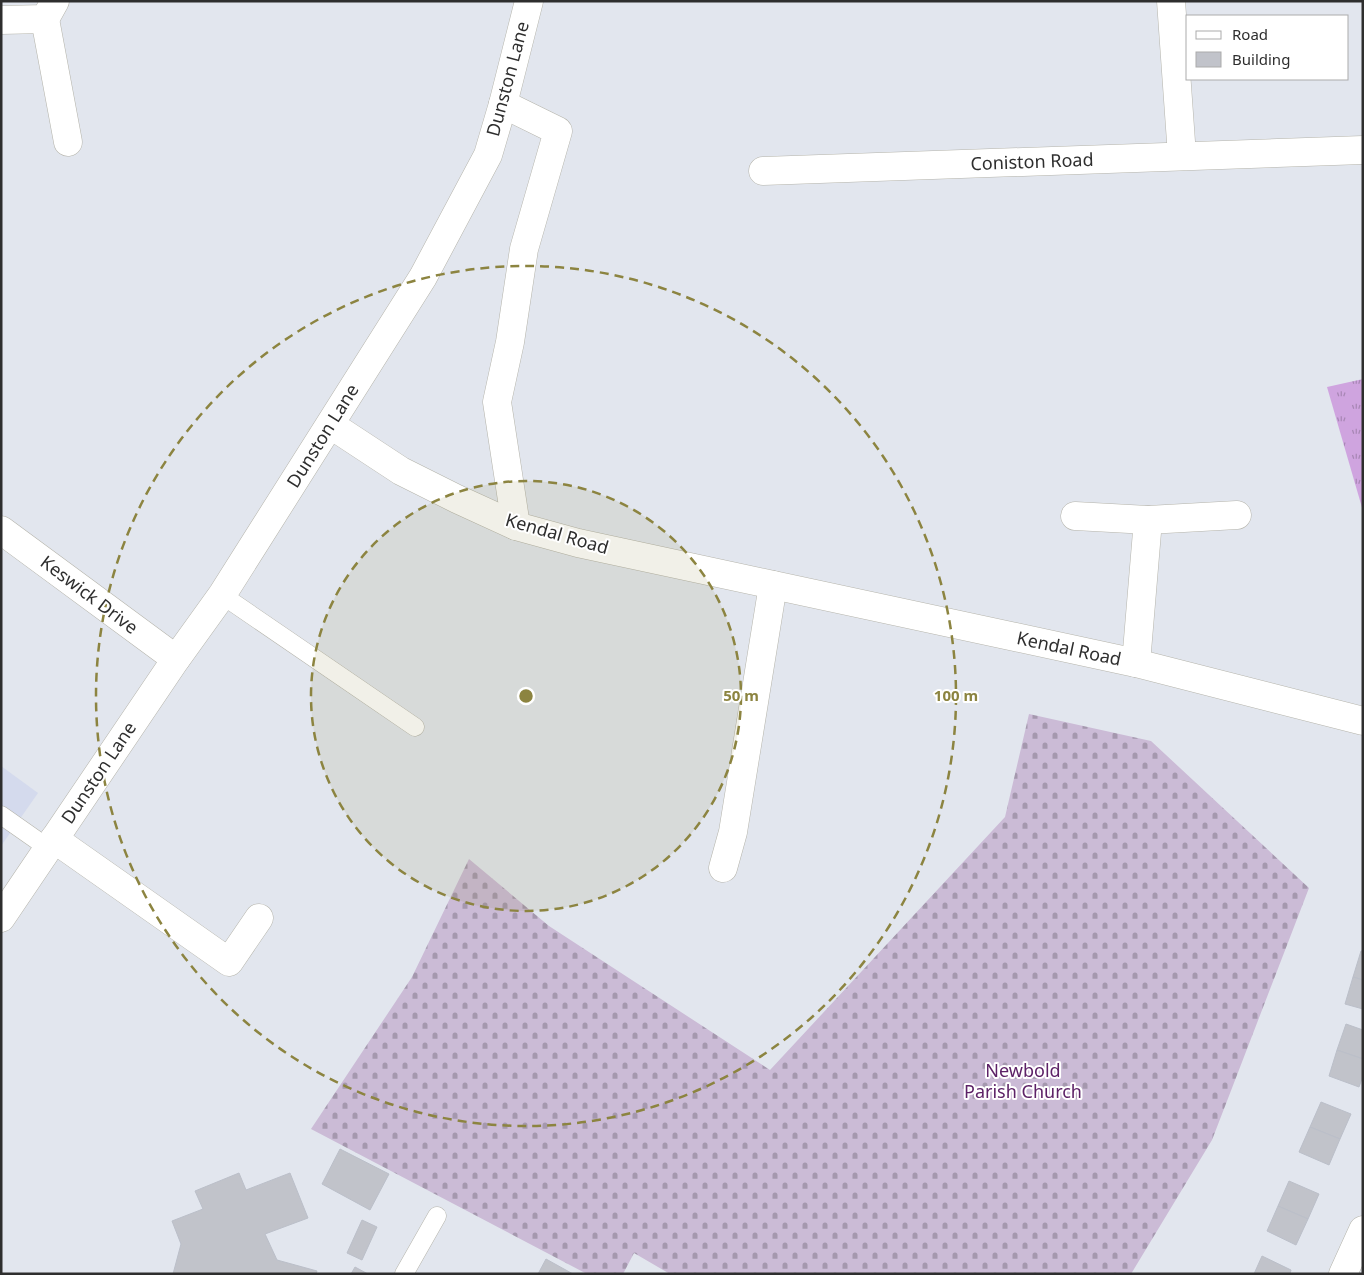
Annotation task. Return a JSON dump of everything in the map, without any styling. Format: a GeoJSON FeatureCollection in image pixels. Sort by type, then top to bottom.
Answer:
{"type":"FeatureCollection","features":[{"type":"Feature","properties":{"kind":"street","name":"Dunston Lane"},"geometry":{"type":"LineString","coordinates":[[1,918],[222,594],[331,425],[423,277],[488,155],[529,1]]}},
{"type":"Feature","properties":{"kind":"street"},"geometry":{"type":"LineString","coordinates":[[1171,1],[1182,156]]}},
{"type":"Feature","properties":{"kind":"street"},"geometry":{"type":"LineString","coordinates":[[1,20],[50,10],[68,142]]}},
{"type":"Feature","properties":{"kind":"street"},"geometry":{"type":"LineString","coordinates":[[503,104],[558,131],[524,249],[510,342],[497,402],[516,526]]}},
{"type":"Feature","properties":{"kind":"street","name":"Coniston Road"},"geometry":{"type":"LineString","coordinates":[[763,171],[1363,150]]}},
{"type":"Feature","properties":{"kind":"street","name":"Kendal Road"},"geometry":{"type":"LineString","coordinates":[[331,425],[401,470],[457,499],[516,526],[578,543],[1136,663],[1363,721]]}},
{"type":"Feature","properties":{"kind":"street"},"geometry":{"type":"LineString","coordinates":[[1075,516],[1148,520],[1237,515]]}},
{"type":"Feature","properties":{"kind":"street"},"geometry":{"type":"LineString","coordinates":[[1136,663],[1148,520]]}},
{"type":"Feature","properties":{"kind":"street","name":"Keswick Drive"},"geometry":{"type":"LineString","coordinates":[[1,530],[176,660]]}},
{"type":"Feature","properties":{"kind":"street"},"geometry":{"type":"LineString","coordinates":[[723,868],[733,832],[773,585]]}},
{"type":"Feature","properties":{"kind":"street","name":"Dunston Lane"},"geometry":{"type":"LineString","coordinates":[[51,844],[228,962],[259,918]]}},
{"type":"Feature","properties":{"kind":"street"},"geometry":{"type":"LineString","coordinates":[[1343,1274],[1363,1230]]}},
{"type":"Feature","properties":{"kind":"lane"},"geometry":{"type":"LineString","coordinates":[[222,594],[415,727]]}},
{"type":"Feature","properties":{"kind":"lane"},"geometry":{"type":"LineString","coordinates":[[1,815],[51,844]]}},
{"type":"Feature","properties":{"kind":"lane"},"geometry":{"type":"LineString","coordinates":[[404,1274],[437,1216]]}},
{"type":"Feature","properties":{"kind":"shaded area"},"geometry":{"type":"Polygon","coordinates":[[[1,766],[38,793],[1,846],[1,766]]]}},
{"type":"Feature","properties":{"kind":"green space"},"geometry":{"type":"Polygon","coordinates":[[[1363,379],[1363,511],[1327,387],[1363,379]]]}},
{"type":"Feature","properties":{"kind":"green space","name":"Newbold Parish Church"},"geometry":{"type":"Polygon","coordinates":[[[1029,714],[1151,741],[1309,888],[1212,1140],[1131,1274],[670,1274],[634,1253],[623,1274],[587,1274],[311,1129],[412,977],[469,859],[549,926],[770,1070],[1005,817],[1029,714]]]}},
{"type":"Feature","properties":{"kind":"building"},"geometry":{"type":"Polygon","coordinates":[[[1361,951],[1363,951],[1363,980],[1353,977],[1361,951]]]}},
{"type":"Feature","properties":{"kind":"building"},"geometry":{"type":"Polygon","coordinates":[[[1353,977],[1363,980],[1363,1009],[1345,1004],[1353,977]]]}},
{"type":"Feature","properties":{"kind":"building"},"geometry":{"type":"Polygon","coordinates":[[[1346,1024],[1363,1030],[1363,1059],[1337,1050],[1346,1024]]]}},
{"type":"Feature","properties":{"kind":"building"},"geometry":{"type":"Polygon","coordinates":[[[1337,1050],[1363,1059],[1363,1076],[1359,1087],[1329,1076],[1337,1050]]]}},
{"type":"Feature","properties":{"kind":"building"},"geometry":{"type":"Polygon","coordinates":[[[1321,1102],[1351,1114],[1340,1139],[1310,1127],[1321,1102]]]}},
{"type":"Feature","properties":{"kind":"building"},"geometry":{"type":"Polygon","coordinates":[[[1310,1127],[1340,1139],[1329,1165],[1299,1152],[1310,1127]]]}},
{"type":"Feature","properties":{"kind":"building"},"geometry":{"type":"Polygon","coordinates":[[[340,1149],[389,1174],[370,1210],[322,1184],[340,1149]]]}},
{"type":"Feature","properties":{"kind":"building"},"geometry":{"type":"Polygon","coordinates":[[[239,1173],[246,1190],[290,1173],[308,1218],[265,1234],[277,1260],[317,1271],[316,1274],[173,1274],[181,1244],[172,1221],[203,1209],[195,1191],[239,1173]]]}},
{"type":"Feature","properties":{"kind":"building"},"geometry":{"type":"Polygon","coordinates":[[[1289,1181],[1319,1194],[1308,1219],[1278,1206],[1289,1181]]]}},
{"type":"Feature","properties":{"kind":"building"},"geometry":{"type":"Polygon","coordinates":[[[1278,1206],[1308,1219],[1296,1245],[1267,1231],[1278,1206]]]}},
{"type":"Feature","properties":{"kind":"building"},"geometry":{"type":"Polygon","coordinates":[[[362,1220],[377,1227],[362,1260],[347,1253],[362,1220]]]}},
{"type":"Feature","properties":{"kind":"building"},"geometry":{"type":"Polygon","coordinates":[[[1262,1256],[1291,1270],[1290,1274],[1254,1274],[1262,1256]]]}},
{"type":"Feature","properties":{"kind":"building"},"geometry":{"type":"Polygon","coordinates":[[[546,1259],[573,1274],[538,1274],[546,1259]]]}},
{"type":"Feature","properties":{"kind":"building"},"geometry":{"type":"Polygon","coordinates":[[[355,1267],[368,1274],[351,1274],[355,1267]]]}}]}
